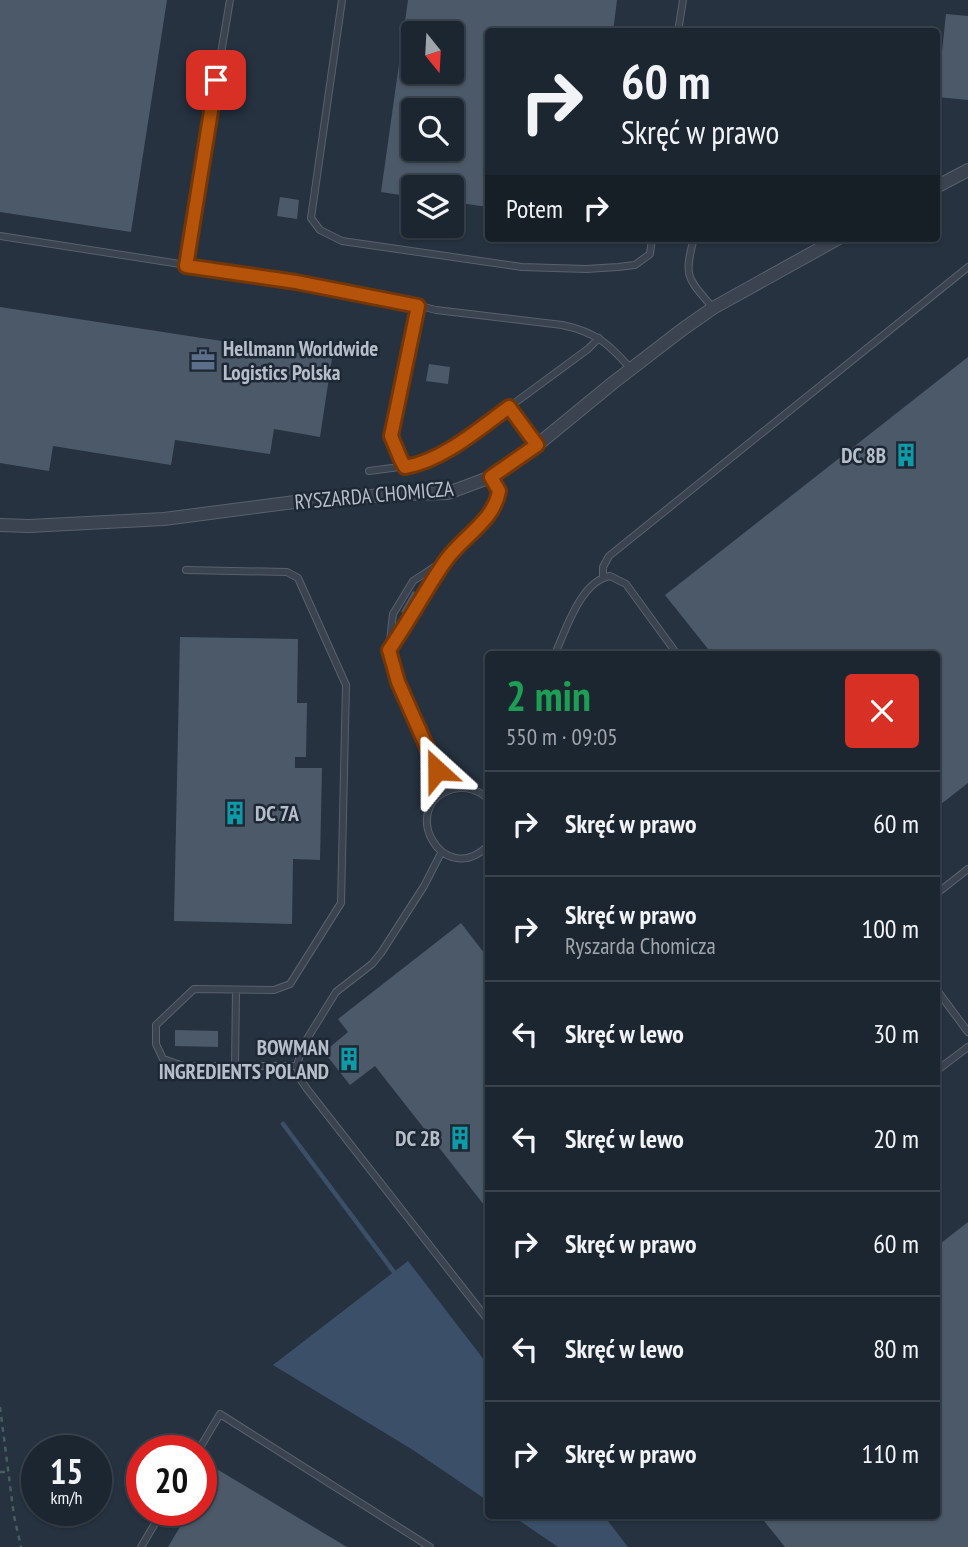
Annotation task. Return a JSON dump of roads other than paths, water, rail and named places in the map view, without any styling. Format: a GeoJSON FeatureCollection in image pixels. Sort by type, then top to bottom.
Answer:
{"type":"FeatureCollection","features":[{"type":"Feature","properties":{"kind":"street"},"geometry":{"type":"LineString","coordinates":[[940,185],[968,170]]}},
{"type":"Feature","properties":{"kind":"street","name":"RYSZARDA CHOMICZA"},"geometry":{"type":"LineString","coordinates":[[0,525],[164,519],[318,499],[448,493],[491,477],[537,445],[631,369],[713,309],[832,242]]}},
{"type":"Feature","properties":{"kind":"lane"},"geometry":{"type":"LineString","coordinates":[[186,266],[230,0]]}},
{"type":"Feature","properties":{"kind":"lane"},"geometry":{"type":"LineString","coordinates":[[342,0],[311,218],[320,230],[342,240],[522,267],[586,269],[635,265],[649,254],[651,242]]}},
{"type":"Feature","properties":{"kind":"lane"},"geometry":{"type":"LineString","coordinates":[[679,28],[683,0]]}},
{"type":"Feature","properties":{"kind":"lane"},"geometry":{"type":"LineString","coordinates":[[0,236],[296,282],[449,312],[562,325],[580,329],[599,338],[631,369]]}},
{"type":"Feature","properties":{"kind":"lane"},"geometry":{"type":"LineString","coordinates":[[693,242],[688,261],[689,276],[713,309]]}},
{"type":"Feature","properties":{"kind":"lane"},"geometry":{"type":"LineString","coordinates":[[603,577],[603,567],[609,556],[968,267]]}},
{"type":"Feature","properties":{"kind":"lane"},"geometry":{"type":"LineString","coordinates":[[405,467],[391,436],[418,306]]}},
{"type":"Feature","properties":{"kind":"lane"},"geometry":{"type":"LineString","coordinates":[[369,471],[415,465],[435,457],[467,438],[588,349],[599,338]]}},
{"type":"Feature","properties":{"kind":"lane"},"geometry":{"type":"LineString","coordinates":[[509,407],[537,445]]}},
{"type":"Feature","properties":{"kind":"lane"},"geometry":{"type":"LineString","coordinates":[[446,791],[398,682],[389,650],[393,614],[413,582],[445,560],[495,506],[499,491],[491,477]]}},
{"type":"Feature","properties":{"kind":"lane"},"geometry":{"type":"LineString","coordinates":[[389,650],[408,624],[445,560]]}},
{"type":"Feature","properties":{"kind":"lane"},"geometry":{"type":"LineString","coordinates":[[186,570],[286,572],[298,578],[346,685],[341,903],[290,984],[274,990],[194,989],[156,1025],[156,1044],[163,1059],[184,1066],[297,1066]]}},
{"type":"Feature","properties":{"kind":"lane"},"geometry":{"type":"LineString","coordinates":[[556,651],[584,593],[596,581],[610,576],[626,584],[675,651]]}},
{"type":"Feature","properties":{"kind":"lane"},"geometry":{"type":"LineString","coordinates":[[485,796],[471,789],[446,791],[431,806],[427,817],[431,840],[441,853],[459,858],[471,857],[485,849]]}},
{"type":"Feature","properties":{"kind":"lane"},"geometry":{"type":"LineString","coordinates":[[441,853],[424,886],[381,953],[372,964],[336,992],[302,1047],[297,1066],[307,1089],[485,1316]]}},
{"type":"Feature","properties":{"kind":"lane"},"geometry":{"type":"LineString","coordinates":[[940,891],[968,869]]}},
{"type":"Feature","properties":{"kind":"lane"},"geometry":{"type":"LineString","coordinates":[[235,1067],[236,990]]}},
{"type":"Feature","properties":{"kind":"lane"},"geometry":{"type":"LineString","coordinates":[[940,994],[968,1032]]}},
{"type":"Feature","properties":{"kind":"lane"},"geometry":{"type":"LineString","coordinates":[[940,1068],[968,1047]]}},
{"type":"Feature","properties":{"kind":"lane"},"geometry":{"type":"LineString","coordinates":[[208,1435],[220,1414],[430,1547]]}},
{"type":"Feature","properties":{"kind":"lane"},"geometry":{"type":"LineString","coordinates":[[141,1547],[153,1526]]}},
{"type":"Feature","properties":{"kind":"water"},"geometry":{"type":"Polygon","coordinates":[[[408,1261],[485,1361],[485,1499],[413,1450],[273,1365],[408,1261]]]}},
{"type":"Feature","properties":{"kind":"water"},"geometry":{"type":"Polygon","coordinates":[[[517,1519],[606,1519],[628,1547],[558,1547],[517,1519]]]}},
{"type":"Feature","properties":{"kind":"waterway"},"geometry":{"type":"LineString","coordinates":[[283,1124],[394,1272]]}},
{"type":"Feature","properties":{"kind":"place","name":"Hellmann Worldwide Logistics Polska"},"geometry":{"type":"Point","coordinates":[203,360]}},
{"type":"Feature","properties":{"kind":"place","name":"DC 8B"},"geometry":{"type":"Point","coordinates":[906,455]}},
{"type":"Feature","properties":{"kind":"place","name":"DC 7A"},"geometry":{"type":"Point","coordinates":[235,813]}},
{"type":"Feature","properties":{"kind":"place","name":"BOWMAN INGREDIENTS POLAND"},"geometry":{"type":"Point","coordinates":[349,1059]}},
{"type":"Feature","properties":{"kind":"place","name":"DC 2B"},"geometry":{"type":"Point","coordinates":[460,1138]}}]}
